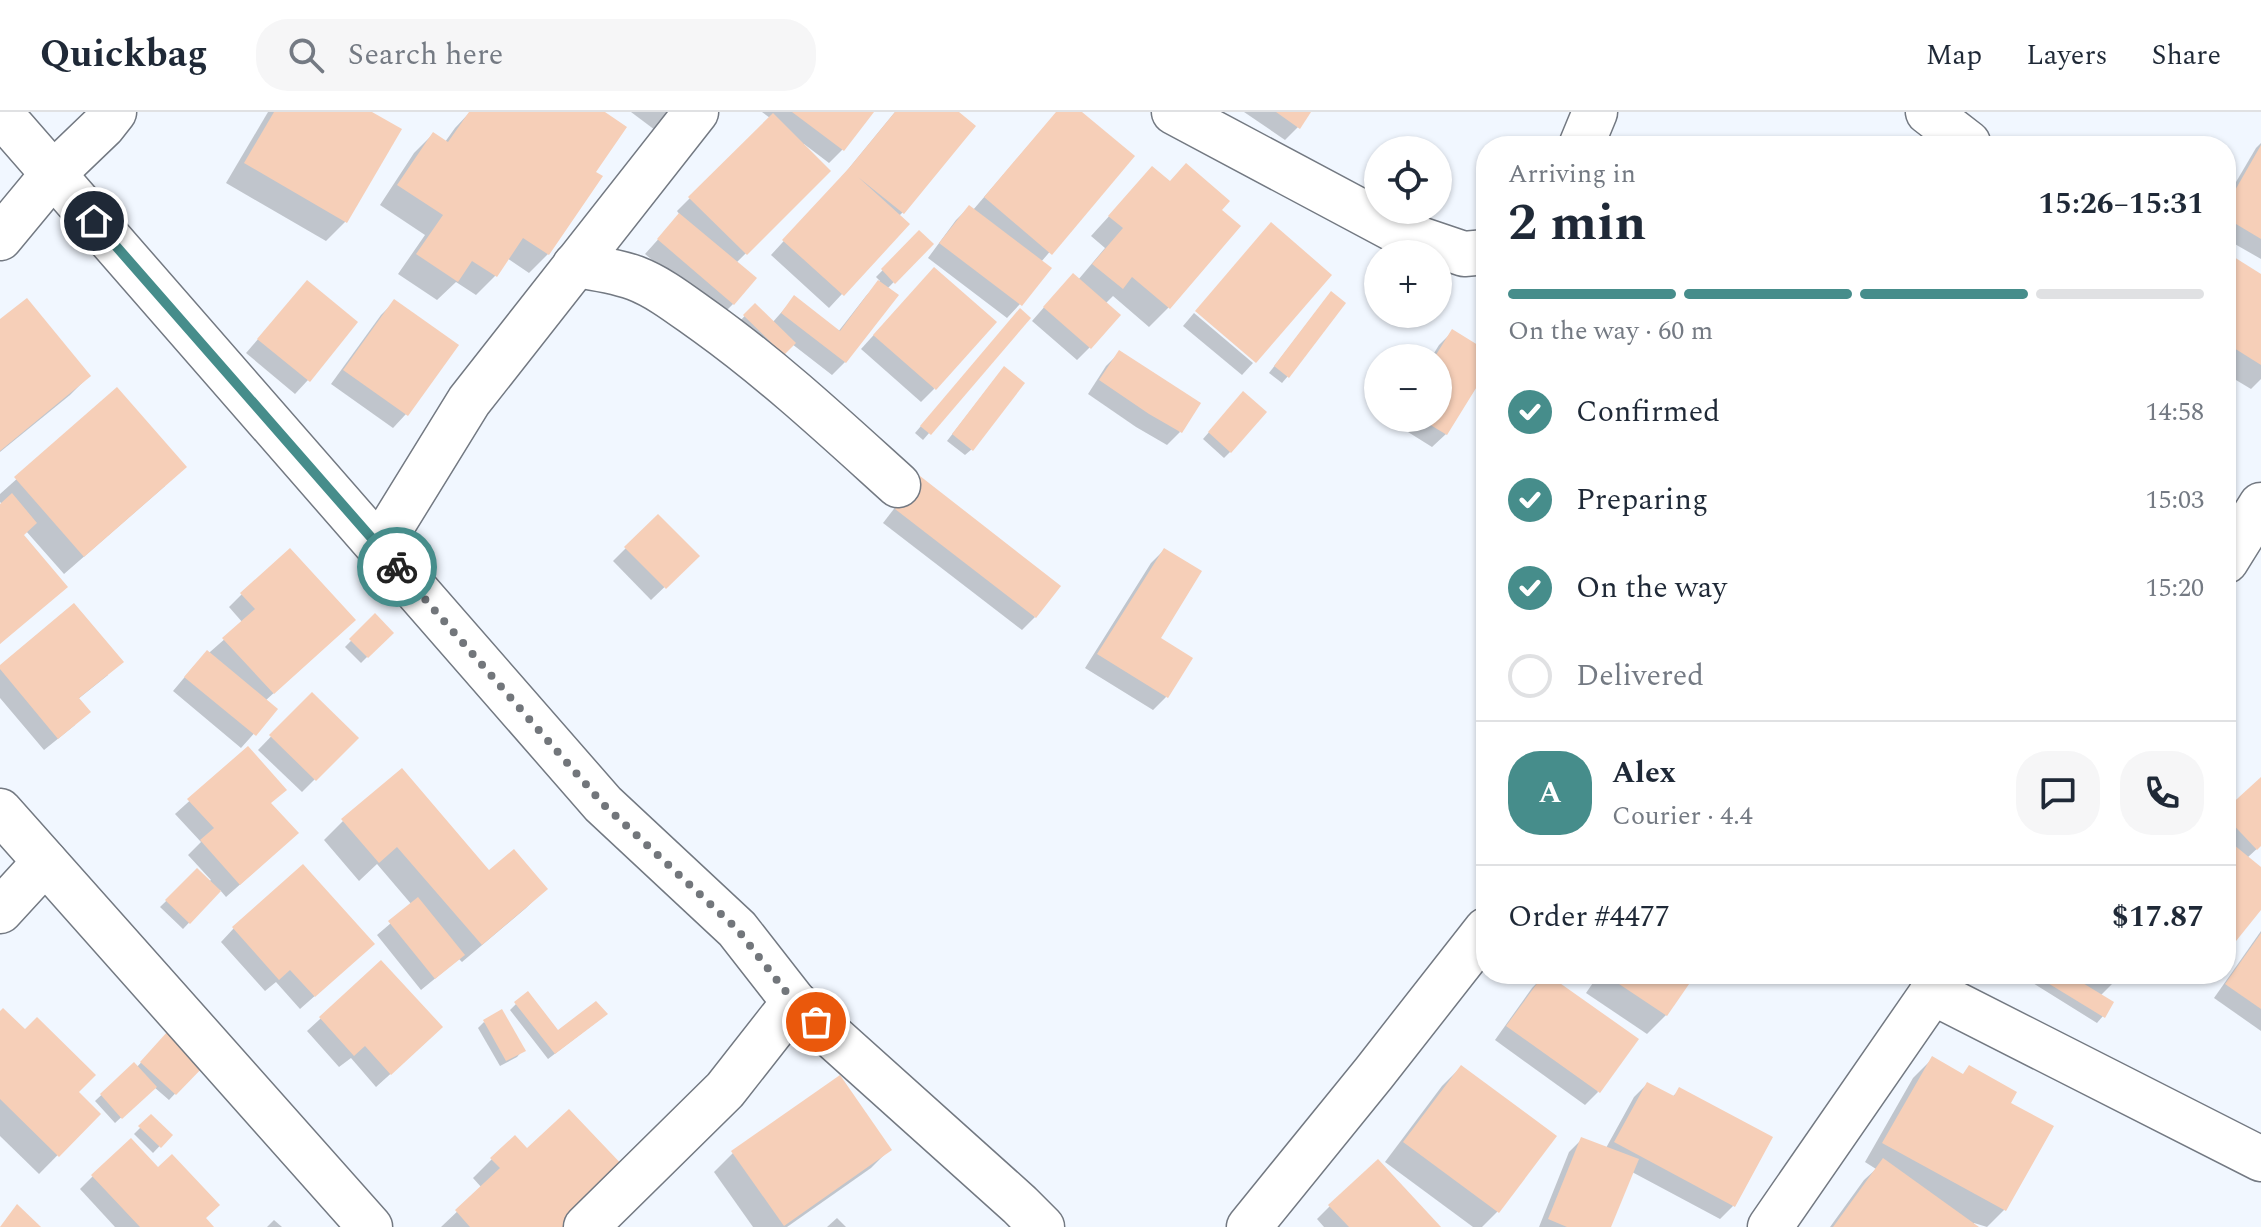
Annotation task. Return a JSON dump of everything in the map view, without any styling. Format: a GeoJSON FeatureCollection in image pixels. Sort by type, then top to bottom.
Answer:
{"type":"FeatureCollection","features":[{"type":"Feature","properties":{"kind":"street"},"geometry":{"type":"LineString","coordinates":[[0,238],[53,174],[114,112]]}},
{"type":"Feature","properties":{"kind":"street"},"geometry":{"type":"LineString","coordinates":[[379,547],[469,401],[696,112]]}},
{"type":"Feature","properties":{"kind":"street"},"geometry":{"type":"LineString","coordinates":[[1174,112],[1399,232],[1464,254],[1476,253]]}},
{"type":"Feature","properties":{"kind":"street"},"geometry":{"type":"LineString","coordinates":[[1585,136],[1595,112]]}},
{"type":"Feature","properties":{"kind":"street"},"geometry":{"type":"LineString","coordinates":[[1928,112],[1975,134]]}},
{"type":"Feature","properties":{"kind":"street"},"geometry":{"type":"LineString","coordinates":[[0,117],[13,128],[603,804],[737,929],[794,1002],[1042,1227]]}},
{"type":"Feature","properties":{"kind":"street"},"geometry":{"type":"LineString","coordinates":[[575,265],[606,269],[637,279],[673,298],[728,338],[798,396],[898,485]]}},
{"type":"Feature","properties":{"kind":"street"},"geometry":{"type":"LineString","coordinates":[[2236,545],[2261,505]]}},
{"type":"Feature","properties":{"kind":"street"},"geometry":{"type":"LineString","coordinates":[[0,811],[370,1227]]}},
{"type":"Feature","properties":{"kind":"street"},"geometry":{"type":"LineString","coordinates":[[0,911],[45,862]]}},
{"type":"Feature","properties":{"kind":"street"},"geometry":{"type":"LineString","coordinates":[[1249,1227],[1476,943]]}},
{"type":"Feature","properties":{"kind":"street"},"geometry":{"type":"LineString","coordinates":[[1770,1227],[1937,984]]}},
{"type":"Feature","properties":{"kind":"street"},"geometry":{"type":"LineString","coordinates":[[1940,984],[2261,1159]]}},
{"type":"Feature","properties":{"kind":"street"},"geometry":{"type":"LineString","coordinates":[[586,1227],[725,1090],[794,1002]]}},
{"type":"Feature","properties":{"kind":"building"},"geometry":{"type":"Polygon","coordinates":[[[274,112],[372,112],[402,129],[347,223],[244,163],[274,112]]]}},
{"type":"Feature","properties":{"kind":"building"},"geometry":{"type":"Polygon","coordinates":[[[469,112],[605,112],[627,127],[596,172],[603,176],[549,255],[523,238],[497,277],[472,261],[458,282],[416,254],[443,215],[397,185],[433,132],[448,142],[469,112]]]}},
{"type":"Feature","properties":{"kind":"building"},"geometry":{"type":"Polygon","coordinates":[[[792,112],[874,112],[844,151],[792,112]]]}},
{"type":"Feature","properties":{"kind":"building"},"geometry":{"type":"Polygon","coordinates":[[[895,112],[959,112],[976,126],[904,214],[858,177],[910,224],[844,296],[782,240],[849,168],[895,112]]]}},
{"type":"Feature","properties":{"kind":"building"},"geometry":{"type":"Polygon","coordinates":[[[1056,112],[1082,112],[1135,156],[1052,255],[984,197],[1056,112]]]}},
{"type":"Feature","properties":{"kind":"building"},"geometry":{"type":"Polygon","coordinates":[[[1276,112],[1311,112],[1300,129],[1276,112]]]}},
{"type":"Feature","properties":{"kind":"building"},"geometry":{"type":"Polygon","coordinates":[[[773,113],[831,171],[747,255],[688,197],[773,113]]]}},
{"type":"Feature","properties":{"kind":"building"},"geometry":{"type":"Polygon","coordinates":[[[2261,145],[2261,239],[2236,224],[2236,189],[2261,145]]]}},
{"type":"Feature","properties":{"kind":"building"},"geometry":{"type":"Polygon","coordinates":[[[1186,163],[1230,201],[1222,210],[1241,226],[1170,309],[1132,277],[1123,289],[1092,264],[1123,228],[1108,216],[1152,166],[1170,181],[1186,163]]]}},
{"type":"Feature","properties":{"kind":"building"},"geometry":{"type":"Polygon","coordinates":[[[969,205],[1052,268],[1022,306],[939,243],[969,205]]]}},
{"type":"Feature","properties":{"kind":"building"},"geometry":{"type":"Polygon","coordinates":[[[679,213],[757,278],[734,305],[657,239],[679,213]]]}},
{"type":"Feature","properties":{"kind":"building"},"geometry":{"type":"Polygon","coordinates":[[[1271,222],[1332,275],[1256,363],[1195,311],[1271,222]]]}},
{"type":"Feature","properties":{"kind":"building"},"geometry":{"type":"Polygon","coordinates":[[[919,230],[934,244],[895,284],[881,269],[919,230]]]}},
{"type":"Feature","properties":{"kind":"building"},"geometry":{"type":"Polygon","coordinates":[[[2236,258],[2261,274],[2261,365],[2236,349],[2236,258]]]}},
{"type":"Feature","properties":{"kind":"building"},"geometry":{"type":"Polygon","coordinates":[[[934,267],[997,322],[936,390],[873,335],[934,267]]]}},
{"type":"Feature","properties":{"kind":"building"},"geometry":{"type":"Polygon","coordinates":[[[1073,273],[1121,315],[1091,349],[1043,307],[1073,273]]]}},
{"type":"Feature","properties":{"kind":"building"},"geometry":{"type":"Polygon","coordinates":[[[307,280],[358,322],[310,382],[257,339],[307,280]]]}},
{"type":"Feature","properties":{"kind":"building"},"geometry":{"type":"Polygon","coordinates":[[[878,280],[899,295],[846,363],[781,313],[794,295],[840,331],[878,280]]]}},
{"type":"Feature","properties":{"kind":"building"},"geometry":{"type":"Polygon","coordinates":[[[1331,291],[1346,303],[1289,378],[1274,366],[1331,291]]]}},
{"type":"Feature","properties":{"kind":"building"},"geometry":{"type":"Polygon","coordinates":[[[27,298],[91,376],[0,451],[0,319],[27,298]]]}},
{"type":"Feature","properties":{"kind":"building"},"geometry":{"type":"Polygon","coordinates":[[[394,299],[459,345],[408,416],[343,370],[394,299]]]}},
{"type":"Feature","properties":{"kind":"building"},"geometry":{"type":"Polygon","coordinates":[[[755,303],[796,343],[784,355],[743,315],[755,303]]]}},
{"type":"Feature","properties":{"kind":"building"},"geometry":{"type":"Polygon","coordinates":[[[1020,308],[1031,318],[931,435],[920,426],[1020,308]]]}},
{"type":"Feature","properties":{"kind":"building"},"geometry":{"type":"Polygon","coordinates":[[[1452,329],[1476,344],[1476,388],[1452,427],[1452,344],[1443,344],[1452,329]]]}},
{"type":"Feature","properties":{"kind":"building"},"geometry":{"type":"Polygon","coordinates":[[[1119,350],[1201,403],[1182,433],[1099,380],[1119,350]]]}},
{"type":"Feature","properties":{"kind":"building"},"geometry":{"type":"Polygon","coordinates":[[[1004,366],[1025,383],[973,451],[952,434],[1004,366]]]}},
{"type":"Feature","properties":{"kind":"building"},"geometry":{"type":"Polygon","coordinates":[[[117,387],[187,467],[84,557],[14,477],[117,387]]]}},
{"type":"Feature","properties":{"kind":"building"},"geometry":{"type":"Polygon","coordinates":[[[1243,391],[1267,412],[1231,453],[1208,432],[1243,391]]]}},
{"type":"Feature","properties":{"kind":"building"},"geometry":{"type":"Polygon","coordinates":[[[920,476],[1061,586],[1036,618],[895,509],[920,476]]]}},
{"type":"Feature","properties":{"kind":"building"},"geometry":{"type":"Polygon","coordinates":[[[12,493],[37,523],[24,535],[68,587],[0,644],[0,504],[12,493]]]}},
{"type":"Feature","properties":{"kind":"building"},"geometry":{"type":"Polygon","coordinates":[[[658,514],[700,556],[666,589],[624,547],[658,514]]]}},
{"type":"Feature","properties":{"kind":"building"},"geometry":{"type":"Polygon","coordinates":[[[290,548],[356,620],[274,694],[222,638],[255,609],[240,593],[290,548]]]}},
{"type":"Feature","properties":{"kind":"building"},"geometry":{"type":"Polygon","coordinates":[[[1164,548],[1202,571],[1161,638],[1193,658],[1168,698],[1097,654],[1164,548]]]}},
{"type":"Feature","properties":{"kind":"building"},"geometry":{"type":"Polygon","coordinates":[[[74,603],[124,662],[79,698],[91,712],[58,739],[0,669],[0,665],[74,603]]]}},
{"type":"Feature","properties":{"kind":"building"},"geometry":{"type":"Polygon","coordinates":[[[375,613],[394,633],[368,658],[349,639],[375,613]]]}},
{"type":"Feature","properties":{"kind":"building"},"geometry":{"type":"Polygon","coordinates":[[[207,650],[278,709],[256,736],[184,677],[207,650]]]}},
{"type":"Feature","properties":{"kind":"building"},"geometry":{"type":"Polygon","coordinates":[[[312,692],[359,738],[316,781],[269,735],[312,692]]]}},
{"type":"Feature","properties":{"kind":"building"},"geometry":{"type":"Polygon","coordinates":[[[248,746],[287,790],[271,803],[299,833],[240,885],[200,840],[214,828],[187,799],[248,746]]]}},
{"type":"Feature","properties":{"kind":"building"},"geometry":{"type":"Polygon","coordinates":[[[402,768],[489,870],[514,849],[548,889],[482,945],[397,847],[379,863],[341,819],[402,768]]]}},
{"type":"Feature","properties":{"kind":"building"},"geometry":{"type":"Polygon","coordinates":[[[2261,777],[2261,846],[2257,850],[2236,828],[2236,800],[2261,777]]]}},
{"type":"Feature","properties":{"kind":"building"},"geometry":{"type":"Polygon","coordinates":[[[2236,847],[2261,867],[2261,910],[2236,941],[2236,847]]]}},
{"type":"Feature","properties":{"kind":"building"},"geometry":{"type":"Polygon","coordinates":[[[303,864],[375,944],[315,997],[290,970],[279,980],[232,927],[303,864]]]}},
{"type":"Feature","properties":{"kind":"building"},"geometry":{"type":"Polygon","coordinates":[[[197,868],[221,891],[190,924],[165,900],[197,868]]]}},
{"type":"Feature","properties":{"kind":"building"},"geometry":{"type":"Polygon","coordinates":[[[418,897],[465,955],[435,979],[388,921],[418,897]]]}},
{"type":"Feature","properties":{"kind":"building"},"geometry":{"type":"Polygon","coordinates":[[[2261,933],[2261,1009],[2225,984],[2236,984],[2236,968],[2261,933]]]}},
{"type":"Feature","properties":{"kind":"building"},"geometry":{"type":"Polygon","coordinates":[[[381,960],[443,1027],[391,1075],[365,1046],[354,1056],[319,1017],[381,960]]]}},
{"type":"Feature","properties":{"kind":"building"},"geometry":{"type":"Polygon","coordinates":[[[1537,984],[1561,984],[1639,1039],[1600,1093],[1506,1026],[1537,984]]]}},
{"type":"Feature","properties":{"kind":"building"},"geometry":{"type":"Polygon","coordinates":[[[1619,984],[1689,984],[1667,1016],[1619,984]]]}},
{"type":"Feature","properties":{"kind":"building"},"geometry":{"type":"Polygon","coordinates":[[[2049,984],[2084,984],[2114,1002],[2105,1018],[2049,984]]]}},
{"type":"Feature","properties":{"kind":"building"},"geometry":{"type":"Polygon","coordinates":[[[528,991],[558,1030],[596,1001],[608,1014],[555,1054],[514,1002],[528,991]]]}},
{"type":"Feature","properties":{"kind":"building"},"geometry":{"type":"Polygon","coordinates":[[[3,1008],[25,1029],[37,1017],[96,1075],[79,1092],[101,1114],[59,1157],[0,1099],[0,1011],[3,1008]]]}},
{"type":"Feature","properties":{"kind":"building"},"geometry":{"type":"Polygon","coordinates":[[[502,1009],[526,1051],[506,1061],[483,1020],[502,1009]]]}},
{"type":"Feature","properties":{"kind":"building"},"geometry":{"type":"Polygon","coordinates":[[[168,1031],[206,1064],[176,1095],[140,1062],[168,1031]]]}},
{"type":"Feature","properties":{"kind":"building"},"geometry":{"type":"Polygon","coordinates":[[[1932,1056],[1963,1074],[1969,1065],[2017,1092],[2011,1103],[2054,1126],[2006,1211],[1882,1143],[1932,1056]]]}},
{"type":"Feature","properties":{"kind":"building"},"geometry":{"type":"Polygon","coordinates":[[[134,1062],[157,1087],[122,1119],[100,1094],[134,1062]]]}},
{"type":"Feature","properties":{"kind":"building"},"geometry":{"type":"Polygon","coordinates":[[[1461,1065],[1557,1136],[1499,1213],[1403,1142],[1461,1065]]]}},
{"type":"Feature","properties":{"kind":"building"},"geometry":{"type":"Polygon","coordinates":[[[840,1075],[892,1150],[784,1226],[731,1151],[840,1075]]]}},
{"type":"Feature","properties":{"kind":"building"},"geometry":{"type":"Polygon","coordinates":[[[1647,1082],[1674,1096],[1679,1087],[1773,1137],[1735,1207],[1614,1142],[1647,1082]]]}},
{"type":"Feature","properties":{"kind":"building"},"geometry":{"type":"Polygon","coordinates":[[[569,1109],[627,1170],[565,1227],[470,1227],[455,1210],[500,1168],[490,1158],[515,1135],[527,1148],[569,1109]]]}},
{"type":"Feature","properties":{"kind":"building"},"geometry":{"type":"Polygon","coordinates":[[[151,1114],[173,1135],[161,1148],[138,1126],[151,1114]]]}},
{"type":"Feature","properties":{"kind":"building"},"geometry":{"type":"Polygon","coordinates":[[[1581,1137],[1639,1159],[1611,1227],[1567,1227],[1548,1219],[1581,1137]]]}},
{"type":"Feature","properties":{"kind":"building"},"geometry":{"type":"Polygon","coordinates":[[[131,1138],[158,1167],[172,1154],[220,1205],[206,1218],[214,1227],[140,1227],[91,1175],[131,1138]]]}},
{"type":"Feature","properties":{"kind":"building"},"geometry":{"type":"Polygon","coordinates":[[[1883,1158],[1979,1227],[1833,1227],[1883,1158]]]}},
{"type":"Feature","properties":{"kind":"building"},"geometry":{"type":"Polygon","coordinates":[[[1378,1159],[1441,1227],[1349,1227],[1328,1205],[1378,1159]]]}},
{"type":"Feature","properties":{"kind":"building"},"geometry":{"type":"Polygon","coordinates":[[[17,1204],[41,1227],[0,1227],[17,1204]]]}},
{"type":"Feature","properties":{"kind":"way so far"},"geometry":{"type":"LineString","coordinates":[[397,567],[603,804],[737,929],[794,1002],[816,1022]]}},
{"type":"Feature","properties":{"kind":"route"},"geometry":{"type":"LineString","coordinates":[[94,221],[397,567]]}}]}
